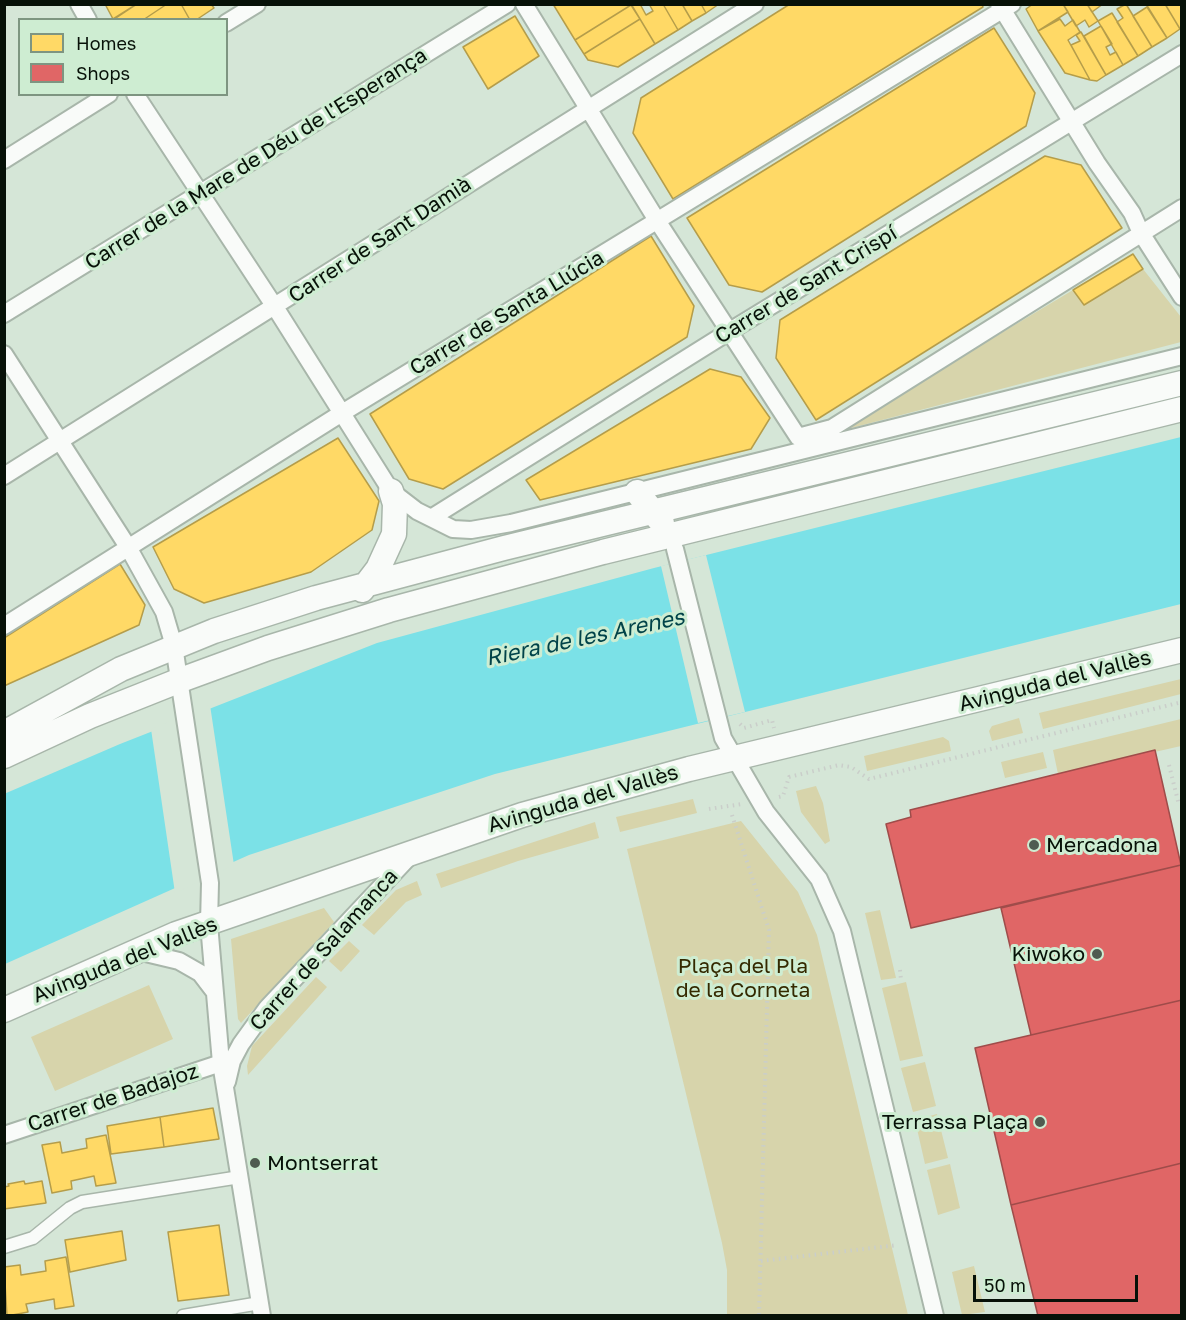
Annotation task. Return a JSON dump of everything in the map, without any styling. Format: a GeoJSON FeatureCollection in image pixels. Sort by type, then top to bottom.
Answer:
{"type":"FeatureCollection","features":[{"type":"Feature","properties":{"kind":"main road"},"geometry":{"type":"LineString","coordinates":[[4,733],[121,669],[174,646],[275,611],[367,584],[1182,383]]}},
{"type":"Feature","properties":{"kind":"main road"},"geometry":{"type":"LineString","coordinates":[[4,756],[90,716],[179,691],[311,634],[406,605],[672,542],[1182,409]]}},
{"type":"Feature","properties":{"kind":"main road"},"geometry":{"type":"LineString","coordinates":[[311,634],[346,607],[367,584],[394,534],[395,504],[391,491]]}},
{"type":"Feature","properties":{"kind":"main road"},"geometry":{"type":"LineString","coordinates":[[637,492],[655,512],[672,542]]}},
{"type":"Feature","properties":{"kind":"main road","name":"Avinguda del Vallès"},"geometry":{"type":"LineString","coordinates":[[4,1010],[137,951],[209,924],[415,850],[728,748],[1182,650]]}},
{"type":"Feature","properties":{"kind":"main road"},"geometry":{"type":"LineString","coordinates":[[4,716],[84,680],[121,669]]}},
{"type":"Feature","properties":{"kind":"street"},"geometry":{"type":"LineString","coordinates":[[79,4],[87,18]]}},
{"type":"Feature","properties":{"kind":"street"},"geometry":{"type":"LineString","coordinates":[[228,22],[257,4]]}},
{"type":"Feature","properties":{"kind":"street","name":"Carrer de la Mare de Déu de l'Esperança"},"geometry":{"type":"LineString","coordinates":[[4,314],[507,4]]}},
{"type":"Feature","properties":{"kind":"street"},"geometry":{"type":"LineString","coordinates":[[524,4],[658,222],[798,437],[832,428],[1182,207]]}},
{"type":"Feature","properties":{"kind":"street","name":"Carrer de Sant Damià"},"geometry":{"type":"LineString","coordinates":[[4,476],[755,4]]}},
{"type":"Feature","properties":{"kind":"street"},"geometry":{"type":"LineString","coordinates":[[1005,7],[1073,123],[1132,213],[1141,233],[1182,297]]}},
{"type":"Feature","properties":{"kind":"street","name":"Carrer de Santa Llúcia"},"geometry":{"type":"LineString","coordinates":[[4,626],[342,413],[658,222],[1005,7]]}},
{"type":"Feature","properties":{"kind":"street","name":"Carrer de Sant Crispí"},"geometry":{"type":"LineString","coordinates":[[431,518],[730,331],[1073,123],[1182,54]]}},
{"type":"Feature","properties":{"kind":"street"},"geometry":{"type":"LineString","coordinates":[[4,160],[106,96]]}},
{"type":"Feature","properties":{"kind":"street"},"geometry":{"type":"LineString","coordinates":[[136,96],[275,307],[391,491],[417,511],[453,529],[471,530],[511,524],[1182,356]]}},
{"type":"Feature","properties":{"kind":"street","name":"Carrer de Salamanca"},"geometry":{"type":"LineString","coordinates":[[4,354],[128,547],[164,612],[174,646],[179,691],[210,883],[209,924],[213,990],[221,1063],[261,1309]]}},
{"type":"Feature","properties":{"kind":"street"},"geometry":{"type":"LineString","coordinates":[[672,542],[717,718],[728,748],[759,801],[819,879],[842,931],[935,1316]]}},
{"type":"Feature","properties":{"kind":"street","name":"Carrer de Salamanca"},"geometry":{"type":"LineString","coordinates":[[226,1086],[232,1062],[241,1044],[267,1008],[415,850]]}},
{"type":"Feature","properties":{"kind":"street"},"geometry":{"type":"LineString","coordinates":[[137,951],[179,961],[200,973],[213,990]]}},
{"type":"Feature","properties":{"kind":"street","name":"Carrer de Badajoz"},"geometry":{"type":"LineString","coordinates":[[4,1134],[221,1063]]}},
{"type":"Feature","properties":{"kind":"street"},"geometry":{"type":"LineString","coordinates":[[4,1246],[33,1238],[70,1208],[82,1202],[240,1177]]}},
{"type":"Feature","properties":{"kind":"street"},"geometry":{"type":"LineString","coordinates":[[183,1316],[261,1309]]}},
{"type":"Feature","properties":{"kind":"path"},"geometry":{"type":"LineString","coordinates":[[709,809],[783,796],[789,777],[839,765],[851,767],[869,779],[1182,702]]}},
{"type":"Feature","properties":{"kind":"path"},"geometry":{"type":"LineString","coordinates":[[1169,765],[1179,805]]}},
{"type":"Feature","properties":{"kind":"path"},"geometry":{"type":"LineString","coordinates":[[732,816],[769,930],[759,1316]]}},
{"type":"Feature","properties":{"kind":"path"},"geometry":{"type":"LineString","coordinates":[[900,970],[901,980]]}},
{"type":"Feature","properties":{"kind":"path"},"geometry":{"type":"LineString","coordinates":[[761,1261],[898,1245]]}},
{"type":"Feature","properties":{"kind":"green space"},"geometry":{"type":"Polygon","coordinates":[[[1143,269],[1181,317],[1181,342],[836,432],[1073,290],[1084,305],[1143,269]]]}},
{"type":"Feature","properties":{"kind":"green space"},"geometry":{"type":"Polygon","coordinates":[[[1181,679],[1181,694],[1043,729],[1039,713],[1181,679]]]}},
{"type":"Feature","properties":{"kind":"green space"},"geometry":{"type":"Polygon","coordinates":[[[1019,718],[1023,733],[992,741],[989,731],[992,726],[1019,718]]]}},
{"type":"Feature","properties":{"kind":"green space"},"geometry":{"type":"Polygon","coordinates":[[[1181,719],[1181,746],[1058,774],[1053,750],[1181,719]]]}},
{"type":"Feature","properties":{"kind":"green space"},"geometry":{"type":"Polygon","coordinates":[[[943,737],[949,741],[951,751],[867,771],[864,756],[943,737]]]}},
{"type":"Feature","properties":{"kind":"green space"},"geometry":{"type":"Polygon","coordinates":[[[1043,752],[1047,768],[1005,778],[1001,762],[1043,752]]]}},
{"type":"Feature","properties":{"kind":"green space"},"geometry":{"type":"Polygon","coordinates":[[[816,786],[823,803],[830,841],[825,844],[801,812],[796,791],[816,786]]]}},
{"type":"Feature","properties":{"kind":"green space"},"geometry":{"type":"Polygon","coordinates":[[[693,799],[697,813],[620,832],[616,817],[693,799]]]}},
{"type":"Feature","properties":{"kind":"green space","name":"Plaça del Pla de la Corneta"},"geometry":{"type":"Polygon","coordinates":[[[741,821],[798,892],[817,935],[908,1315],[727,1315],[727,1270],[722,1243],[627,849],[741,821]]]}},
{"type":"Feature","properties":{"kind":"green space"},"geometry":{"type":"Polygon","coordinates":[[[595,822],[599,838],[518,861],[441,888],[436,874],[595,822]]]}},
{"type":"Feature","properties":{"kind":"green space"},"geometry":{"type":"Polygon","coordinates":[[[417,881],[422,895],[406,902],[374,935],[362,925],[396,890],[417,881]]]}},
{"type":"Feature","properties":{"kind":"green space"},"geometry":{"type":"Polygon","coordinates":[[[324,908],[334,922],[241,1023],[238,1019],[231,939],[324,908]]]}},
{"type":"Feature","properties":{"kind":"green space"},"geometry":{"type":"Polygon","coordinates":[[[880,910],[896,978],[881,980],[865,913],[880,910]]]}},
{"type":"Feature","properties":{"kind":"green space"},"geometry":{"type":"Polygon","coordinates":[[[349,941],[360,951],[341,972],[329,961],[349,941]]]}},
{"type":"Feature","properties":{"kind":"green space"},"geometry":{"type":"Polygon","coordinates":[[[316,977],[327,987],[248,1075],[247,1066],[252,1046],[316,977]]]}},
{"type":"Feature","properties":{"kind":"green space"},"geometry":{"type":"Polygon","coordinates":[[[906,982],[923,1056],[900,1061],[882,988],[906,982]]]}},
{"type":"Feature","properties":{"kind":"green space"},"geometry":{"type":"Polygon","coordinates":[[[149,985],[173,1039],[55,1091],[31,1037],[149,985]]]}},
{"type":"Feature","properties":{"kind":"green space"},"geometry":{"type":"Polygon","coordinates":[[[925,1062],[936,1106],[913,1112],[901,1068],[925,1062]]]}},
{"type":"Feature","properties":{"kind":"green space"},"geometry":{"type":"Polygon","coordinates":[[[937,1114],[948,1158],[925,1164],[915,1120],[937,1114]]]}},
{"type":"Feature","properties":{"kind":"green space"},"geometry":{"type":"Polygon","coordinates":[[[950,1164],[960,1208],[938,1215],[927,1170],[950,1164]]]}},
{"type":"Feature","properties":{"kind":"green space"},"geometry":{"type":"Polygon","coordinates":[[[974,1266],[985,1312],[962,1315],[952,1272],[974,1266]]]}},
{"type":"Feature","properties":{"kind":"water","name":"Riera de les Arenes"},"geometry":{"type":"Polygon","coordinates":[[[1181,437],[1181,604],[495,774],[249,855],[5,964],[4,794],[120,744],[377,643],[654,568],[1181,437]]]}},
{"type":"Feature","properties":{"kind":"pier"},"geometry":{"type":"Polygon","coordinates":[[[706,555],[745,712],[698,723],[661,566],[706,555]]]}},
{"type":"Feature","properties":{"kind":"pier"},"geometry":{"type":"Polygon","coordinates":[[[210,705],[234,865],[175,893],[151,729],[210,705]]]}},
{"type":"Feature","properties":{"kind":"building: Homes"},"geometry":{"type":"Polygon","coordinates":[[[105,4],[137,4],[115,18],[105,4]]]}},
{"type":"Feature","properties":{"kind":"building: Homes"},"geometry":{"type":"Polygon","coordinates":[[[137,4],[167,4],[146,18],[116,18],[137,4]]]}},
{"type":"Feature","properties":{"kind":"building: Homes"},"geometry":{"type":"Polygon","coordinates":[[[167,4],[181,4],[189,18],[146,18],[167,4]]]}},
{"type":"Feature","properties":{"kind":"building: Homes"},"geometry":{"type":"Polygon","coordinates":[[[181,4],[211,4],[214,8],[199,18],[189,18],[181,4]]]}},
{"type":"Feature","properties":{"kind":"building: Homes"},"geometry":{"type":"Polygon","coordinates":[[[553,4],[631,4],[631,5],[575,40],[553,4]]]}},
{"type":"Feature","properties":{"kind":"building: Homes"},"geometry":{"type":"Polygon","coordinates":[[[631,4],[640,4],[646,15],[653,11],[649,4],[663,4],[678,30],[655,44],[631,4]]]}},
{"type":"Feature","properties":{"kind":"building: Homes"},"geometry":{"type":"Polygon","coordinates":[[[663,4],[682,4],[692,21],[678,30],[663,4]]]}},
{"type":"Feature","properties":{"kind":"building: Homes"},"geometry":{"type":"Polygon","coordinates":[[[682,4],[701,4],[706,13],[692,21],[682,4]]]}},
{"type":"Feature","properties":{"kind":"building: Homes"},"geometry":{"type":"Polygon","coordinates":[[[701,4],[719,4],[706,13],[701,4]]]}},
{"type":"Feature","properties":{"kind":"building: Homes"},"geometry":{"type":"Polygon","coordinates":[[[790,4],[982,4],[983,7],[673,199],[633,133],[641,98],[790,4]]]}},
{"type":"Feature","properties":{"kind":"building: Homes"},"geometry":{"type":"Polygon","coordinates":[[[1033,4],[1063,4],[1068,12],[1038,31],[1026,9],[1033,4]]]}},
{"type":"Feature","properties":{"kind":"building: Homes"},"geometry":{"type":"Polygon","coordinates":[[[1063,4],[1087,4],[1098,21],[1089,27],[1085,20],[1076,26],[1063,4]]]}},
{"type":"Feature","properties":{"kind":"building: Homes"},"geometry":{"type":"Polygon","coordinates":[[[1087,4],[1103,4],[1092,12],[1087,4]]]}},
{"type":"Feature","properties":{"kind":"building: Homes"},"geometry":{"type":"Polygon","coordinates":[[[1126,4],[1152,47],[1138,56],[1117,22],[1123,18],[1117,9],[1126,4]]]}},
{"type":"Feature","properties":{"kind":"building: Homes"},"geometry":{"type":"Polygon","coordinates":[[[1146,4],[1165,4],[1180,29],[1167,38],[1146,4]]]}},
{"type":"Feature","properties":{"kind":"building: Homes"},"geometry":{"type":"Polygon","coordinates":[[[1165,4],[1181,4],[1182,28],[1180,29],[1165,4]]]}},
{"type":"Feature","properties":{"kind":"building: Homes"},"geometry":{"type":"Polygon","coordinates":[[[631,5],[640,19],[584,54],[575,40],[631,5]]]}},
{"type":"Feature","properties":{"kind":"building: Homes"},"geometry":{"type":"Polygon","coordinates":[[[1147,7],[1167,38],[1152,47],[1133,16],[1147,7]]]}},
{"type":"Feature","properties":{"kind":"building: Homes"},"geometry":{"type":"Polygon","coordinates":[[[1112,13],[1138,56],[1123,65],[1098,21],[1112,13]]]}},
{"type":"Feature","properties":{"kind":"building: Homes"},"geometry":{"type":"Polygon","coordinates":[[[515,16],[539,56],[488,89],[463,47],[515,16]]]}},
{"type":"Feature","properties":{"kind":"building: Homes"},"geometry":{"type":"Polygon","coordinates":[[[640,19],[655,44],[618,67],[588,60],[584,54],[640,19]]]}},
{"type":"Feature","properties":{"kind":"building: Homes"},"geometry":{"type":"Polygon","coordinates":[[[1060,19],[1065,26],[1073,20],[1080,32],[1068,40],[1090,80],[1065,73],[1038,31],[1060,19]]]}},
{"type":"Feature","properties":{"kind":"building: Homes"},"geometry":{"type":"Polygon","coordinates":[[[1101,26],[1112,44],[1106,47],[1110,55],[1116,52],[1123,65],[1106,75],[1084,36],[1101,26]]]}},
{"type":"Feature","properties":{"kind":"building: Homes"},"geometry":{"type":"Polygon","coordinates":[[[994,28],[1035,93],[1026,126],[762,292],[729,285],[687,218],[994,28]]]}},
{"type":"Feature","properties":{"kind":"building: Homes"},"geometry":{"type":"Polygon","coordinates":[[[1081,32],[1106,75],[1097,81],[1090,80],[1071,45],[1080,41],[1076,35],[1081,32]]]}},
{"type":"Feature","properties":{"kind":"building: Homes"},"geometry":{"type":"Polygon","coordinates":[[[1045,156],[1081,165],[1122,228],[816,420],[776,358],[780,320],[1045,156]]]}},
{"type":"Feature","properties":{"kind":"building: Homes"},"geometry":{"type":"Polygon","coordinates":[[[651,236],[694,306],[687,337],[443,489],[409,479],[370,414],[651,236]]]}},
{"type":"Feature","properties":{"kind":"building: Homes"},"geometry":{"type":"Polygon","coordinates":[[[1133,254],[1143,269],[1084,305],[1073,290],[1133,254]]]}},
{"type":"Feature","properties":{"kind":"building: Homes"},"geometry":{"type":"Polygon","coordinates":[[[710,369],[741,377],[770,418],[751,449],[540,500],[526,480],[710,369]]]}},
{"type":"Feature","properties":{"kind":"building: Homes"},"geometry":{"type":"Polygon","coordinates":[[[338,438],[379,501],[372,530],[311,572],[204,603],[174,589],[153,547],[338,438]]]}},
{"type":"Feature","properties":{"kind":"building: Homes"},"geometry":{"type":"Polygon","coordinates":[[[120,564],[145,605],[139,625],[4,686],[4,638],[120,564]]]}},
{"type":"Feature","properties":{"kind":"building: Homes"},"geometry":{"type":"Polygon","coordinates":[[[213,1108],[219,1139],[164,1147],[160,1117],[213,1108]]]}},
{"type":"Feature","properties":{"kind":"building: Homes"},"geometry":{"type":"Polygon","coordinates":[[[160,1117],[164,1147],[111,1154],[107,1126],[160,1117]]]}},
{"type":"Feature","properties":{"kind":"building: Homes"},"geometry":{"type":"Polygon","coordinates":[[[106,1135],[116,1183],[96,1186],[94,1176],[71,1181],[72,1189],[52,1193],[42,1145],[60,1142],[62,1153],[87,1148],[86,1139],[106,1135]]]}},
{"type":"Feature","properties":{"kind":"building: Homes"},"geometry":{"type":"Polygon","coordinates":[[[24,1181],[25,1184],[42,1181],[46,1203],[4,1209],[4,1187],[24,1181]]]}},
{"type":"Feature","properties":{"kind":"building: Homes"},"geometry":{"type":"Polygon","coordinates":[[[219,1225],[229,1295],[178,1301],[168,1232],[219,1225]]]}},
{"type":"Feature","properties":{"kind":"building: Homes"},"geometry":{"type":"Polygon","coordinates":[[[122,1231],[126,1260],[70,1272],[65,1240],[122,1231]]]}},
{"type":"Feature","properties":{"kind":"building: Homes"},"geometry":{"type":"Polygon","coordinates":[[[66,1257],[74,1306],[55,1309],[54,1299],[26,1304],[28,1312],[7,1316],[4,1267],[20,1265],[21,1275],[46,1271],[45,1261],[66,1257]]]}},
{"type":"Feature","properties":{"kind":"building: Shops","name":"Mercadona"},"geometry":{"type":"Polygon","coordinates":[[[1155,750],[1181,865],[911,928],[886,824],[911,817],[910,810],[1155,750]]]}},
{"type":"Feature","properties":{"kind":"building: Shops","name":"Kiwoko"},"geometry":{"type":"Polygon","coordinates":[[[1181,865],[1182,1000],[1031,1035],[1001,908],[1181,865]]]}},
{"type":"Feature","properties":{"kind":"building: Shops"},"geometry":{"type":"Polygon","coordinates":[[[1182,1000],[1182,1163],[1011,1205],[975,1048],[1182,1000]]]}},
{"type":"Feature","properties":{"kind":"building: Shops"},"geometry":{"type":"Polygon","coordinates":[[[1182,1163],[1182,1316],[1038,1316],[1011,1205],[1182,1163]]]}},
{"type":"Feature","properties":{"kind":"place","name":"Mercadona"},"geometry":{"type":"Point","coordinates":[1034,845]}},
{"type":"Feature","properties":{"kind":"place","name":"Kiwoko"},"geometry":{"type":"Point","coordinates":[1097,954]}},
{"type":"Feature","properties":{"kind":"place","name":"Terrassa Plaça"},"geometry":{"type":"Point","coordinates":[1040,1122]}},
{"type":"Feature","properties":{"kind":"place","name":"Montserrat"},"geometry":{"type":"Point","coordinates":[255,1163]}}]}
